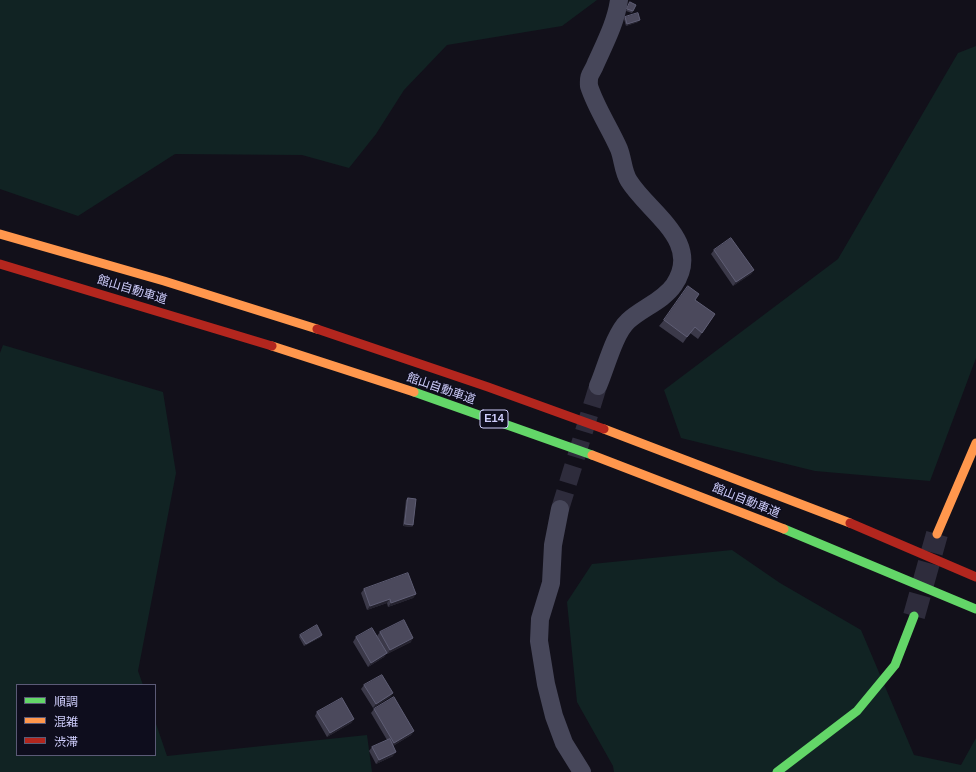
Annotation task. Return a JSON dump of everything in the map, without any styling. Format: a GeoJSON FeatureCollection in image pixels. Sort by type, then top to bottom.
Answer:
{"type":"FeatureCollection","features":[{"type":"Feature","properties":{"kind":"main road","name":"館山自動車道"},"geometry":{"type":"LineString","coordinates":[[0,234],[242,304],[394,353],[522,398],[750,483],[976,577]]}},
{"type":"Feature","properties":{"kind":"main road","name":"館山自動車道"},"geometry":{"type":"LineString","coordinates":[[0,264],[294,352],[514,426],[669,483],[913,581],[976,609]]}},
{"type":"Feature","properties":{"kind":"main road"},"geometry":{"type":"LineString","coordinates":[[937,534],[976,443]]}},
{"type":"Feature","properties":{"kind":"main road"},"geometry":{"type":"LineString","coordinates":[[778,772],[857,711],[895,665],[914,616]]}},
{"type":"Feature","properties":{"kind":"street"},"geometry":{"type":"LineString","coordinates":[[598,386],[620,330],[629,320],[657,301],[674,286],[681,271],[682,265],[680,243],[628,180],[623,158],[588,86],[588,75],[595,66],[611,28],[619,0]]}},
{"type":"Feature","properties":{"kind":"street"},"geometry":{"type":"LineString","coordinates":[[560,509],[553,545],[551,583],[540,619],[539,641],[546,684],[554,716],[564,743],[582,772]]}},
{"type":"Feature","properties":{"kind":"shaded area"},"geometry":{"type":"Polygon","coordinates":[[[0,0],[597,0],[562,26],[447,45],[404,90],[376,134],[349,168],[302,155],[175,154],[78,216],[0,189],[0,0]]]}},
{"type":"Feature","properties":{"kind":"shaded area"},"geometry":{"type":"Polygon","coordinates":[[[976,46],[976,358],[930,481],[815,471],[681,438],[664,390],[838,259],[958,53],[976,46]]]}},
{"type":"Feature","properties":{"kind":"shaded area"},"geometry":{"type":"Polygon","coordinates":[[[3,345],[163,392],[176,473],[138,671],[143,684],[16,684],[16,756],[156,756],[156,724],[167,756],[367,735],[372,772],[0,772],[0,353],[3,345]]]}},
{"type":"Feature","properties":{"kind":"shaded area"},"geometry":{"type":"Polygon","coordinates":[[[732,550],[780,583],[861,630],[914,755],[961,765],[976,738],[976,772],[614,772],[613,766],[577,702],[567,602],[592,564],[732,550]]]}},
{"type":"Feature","properties":{"kind":"building"},"geometry":{"type":"Polygon","coordinates":[[[630,2],[636,5],[633,11],[627,9],[630,2]]]}},
{"type":"Feature","properties":{"kind":"building"},"geometry":{"type":"Polygon","coordinates":[[[638,13],[640,20],[627,24],[625,17],[638,13]]]}},
{"type":"Feature","properties":{"kind":"building"},"geometry":{"type":"Polygon","coordinates":[[[731,238],[754,270],[736,282],[714,250],[731,238]]]}},
{"type":"Feature","properties":{"kind":"building"},"geometry":{"type":"Polygon","coordinates":[[[688,286],[699,294],[695,300],[715,314],[702,333],[695,327],[687,337],[664,320],[688,286]]]}},
{"type":"Feature","properties":{"kind":"building"},"geometry":{"type":"Polygon","coordinates":[[[408,498],[416,499],[413,525],[405,524],[408,498]]]}},
{"type":"Feature","properties":{"kind":"building"},"geometry":{"type":"Polygon","coordinates":[[[408,573],[416,594],[391,603],[390,599],[370,606],[364,589],[408,573]]]}},
{"type":"Feature","properties":{"kind":"building"},"geometry":{"type":"Polygon","coordinates":[[[404,620],[413,638],[390,650],[380,632],[404,620]]]}},
{"type":"Feature","properties":{"kind":"building"},"geometry":{"type":"Polygon","coordinates":[[[317,625],[322,635],[306,644],[300,635],[317,625]]]}},
{"type":"Feature","properties":{"kind":"building"},"geometry":{"type":"Polygon","coordinates":[[[372,628],[387,653],[371,663],[356,637],[372,628]]]}},
{"type":"Feature","properties":{"kind":"building"},"geometry":{"type":"Polygon","coordinates":[[[382,675],[393,693],[376,704],[364,685],[382,675]]]}},
{"type":"Feature","properties":{"kind":"building"},"geometry":{"type":"Polygon","coordinates":[[[394,697],[414,731],[394,743],[374,709],[394,697]]]}},
{"type":"Feature","properties":{"kind":"building"},"geometry":{"type":"Polygon","coordinates":[[[342,698],[354,719],[330,733],[317,712],[342,698]]]}},
{"type":"Feature","properties":{"kind":"building"},"geometry":{"type":"Polygon","coordinates":[[[390,739],[396,752],[379,760],[372,747],[390,739]]]}},
{"type":"Feature","properties":{"kind":"tunnel"},"geometry":{"type":"LineString","coordinates":[[560,509],[598,386]]}},
{"type":"Feature","properties":{"kind":"tunnel"},"geometry":{"type":"LineString","coordinates":[[914,616],[937,534]]}},
{"type":"Feature","properties":{"kind":"traffic: fast"},"geometry":{"type":"LineString","coordinates":[[414,392],[592,455]]}},
{"type":"Feature","properties":{"kind":"traffic: fast"},"geometry":{"type":"LineString","coordinates":[[784,529],[976,609]]}},
{"type":"Feature","properties":{"kind":"traffic: fast"},"geometry":{"type":"LineString","coordinates":[[777,772],[857,711],[895,665],[914,616]]}},
{"type":"Feature","properties":{"kind":"traffic: slow"},"geometry":{"type":"LineString","coordinates":[[0,234],[164,281],[317,329]]}},
{"type":"Feature","properties":{"kind":"traffic: slow"},"geometry":{"type":"LineString","coordinates":[[272,346],[414,392]]}},
{"type":"Feature","properties":{"kind":"traffic: slow"},"geometry":{"type":"LineString","coordinates":[[604,429],[850,523]]}},
{"type":"Feature","properties":{"kind":"traffic: slow"},"geometry":{"type":"LineString","coordinates":[[937,534],[976,443]]}},
{"type":"Feature","properties":{"kind":"traffic: slow"},"geometry":{"type":"LineString","coordinates":[[592,455],[784,529]]}},
{"type":"Feature","properties":{"kind":"traffic: jam"},"geometry":{"type":"LineString","coordinates":[[0,264],[272,346]]}},
{"type":"Feature","properties":{"kind":"traffic: jam"},"geometry":{"type":"LineString","coordinates":[[317,329],[488,387],[604,429]]}},
{"type":"Feature","properties":{"kind":"traffic: jam"},"geometry":{"type":"LineString","coordinates":[[850,523],[976,577]]}}]}
